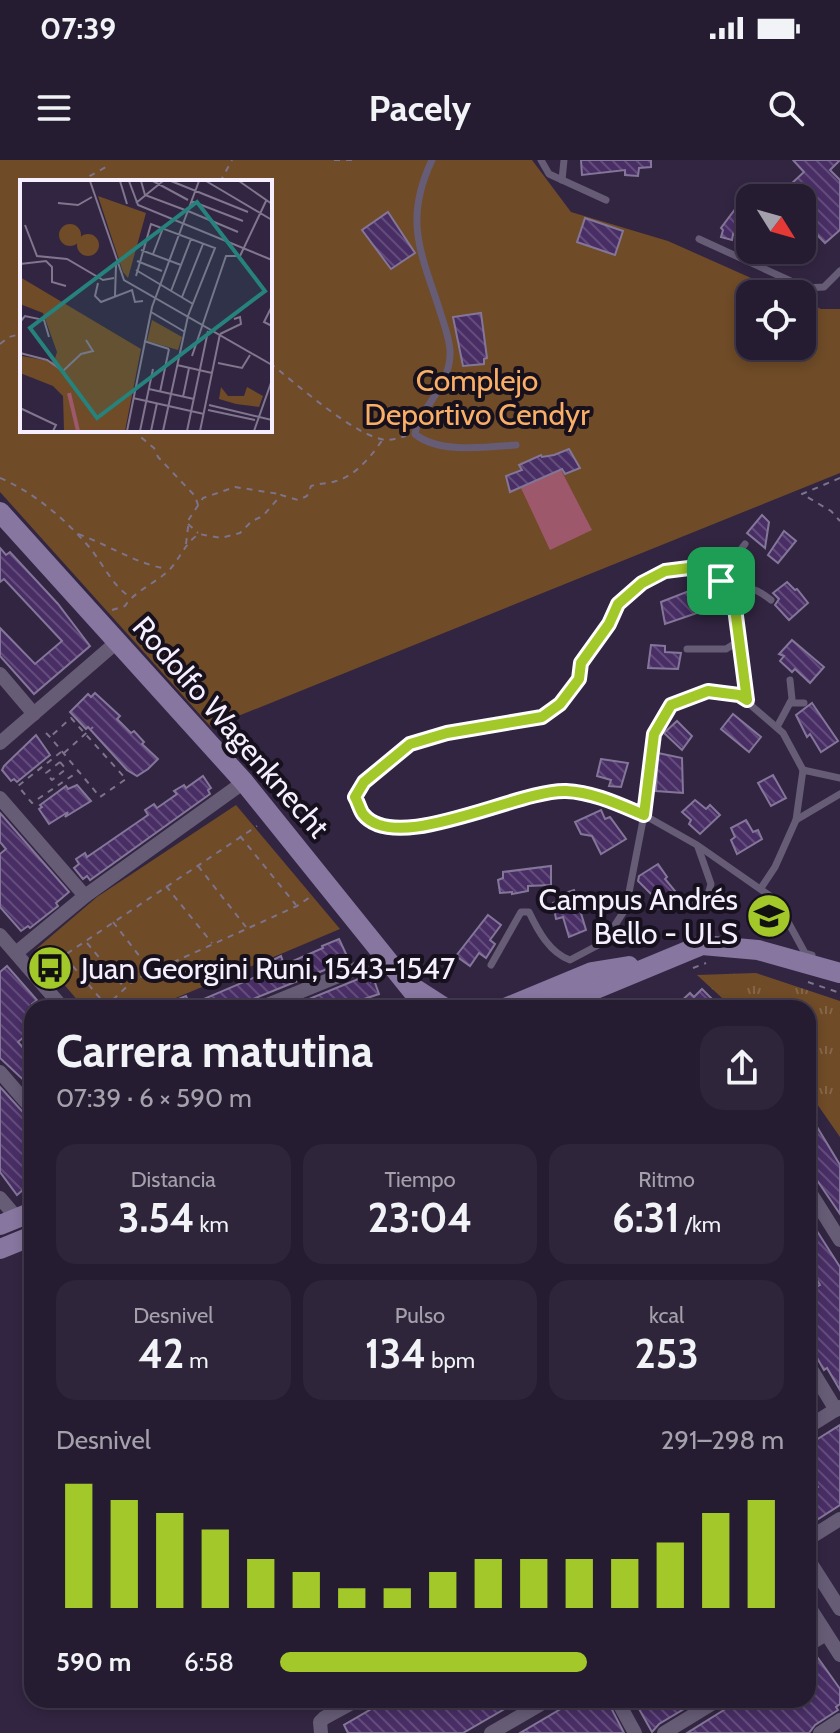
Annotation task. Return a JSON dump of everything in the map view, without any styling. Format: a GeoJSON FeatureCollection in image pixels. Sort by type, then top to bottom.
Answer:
{"type":"FeatureCollection","features":[{"type":"Feature","properties":{"kind":"street","name":"Rodolfo Wagenknecht"},"geometry":{"type":"LineString","coordinates":[[0,512],[244,782],[420,1000]]}},
{"type":"Feature","properties":{"kind":"street"},"geometry":{"type":"LineString","coordinates":[[0,743],[118,641]]}},
{"type":"Feature","properties":{"kind":"street"},"geometry":{"type":"LineString","coordinates":[[0,674],[34,714]]}},
{"type":"Feature","properties":{"kind":"street"},"geometry":{"type":"LineString","coordinates":[[56,1000],[6,946],[85,896],[244,782]]}},
{"type":"Feature","properties":{"kind":"street"},"geometry":{"type":"LineString","coordinates":[[0,798],[85,896]]}},
{"type":"Feature","properties":{"kind":"street"},"geometry":{"type":"LineString","coordinates":[[568,1000],[702,945],[732,946],[809,962],[840,973]]}},
{"type":"Feature","properties":{"kind":"street"},"geometry":{"type":"LineString","coordinates":[[280,1000],[385,957]]}},
{"type":"Feature","properties":{"kind":"street"},"geometry":{"type":"LineString","coordinates":[[524,1000],[592,972],[661,960]]}},
{"type":"Feature","properties":{"kind":"street","name":"Rodolfo Wagenknecht"},"geometry":{"type":"LineString","coordinates":[[410,986],[432,1000]]}},
{"type":"Feature","properties":{"kind":"street"},"geometry":{"type":"LineString","coordinates":[[0,1072],[24,1100]]}},
{"type":"Feature","properties":{"kind":"street"},"geometry":{"type":"LineString","coordinates":[[0,1198],[16,1218]]}},
{"type":"Feature","properties":{"kind":"street"},"geometry":{"type":"LineString","coordinates":[[816,1202],[840,1240]]}},
{"type":"Feature","properties":{"kind":"street"},"geometry":{"type":"LineString","coordinates":[[0,1249],[24,1239]]}},
{"type":"Feature","properties":{"kind":"street"},"geometry":{"type":"LineString","coordinates":[[816,1376],[838,1408],[816,1422]]}},
{"type":"Feature","properties":{"kind":"street"},"geometry":{"type":"LineString","coordinates":[[816,1534],[840,1519]]}},
{"type":"Feature","properties":{"kind":"street"},"geometry":{"type":"LineString","coordinates":[[816,1572],[840,1609]]}},
{"type":"Feature","properties":{"kind":"street"},"geometry":{"type":"LineString","coordinates":[[816,1618],[840,1655]]}},
{"type":"Feature","properties":{"kind":"street"},"geometry":{"type":"LineString","coordinates":[[816,1640],[826,1634]]}},
{"type":"Feature","properties":{"kind":"street"},"geometry":{"type":"LineString","coordinates":[[321,1733],[320,1722],[342,1708]]}},
{"type":"Feature","properties":{"kind":"street"},"geometry":{"type":"LineString","coordinates":[[491,1733],[534,1708]]}},
{"type":"Feature","properties":{"kind":"street"},"geometry":{"type":"LineString","coordinates":[[621,1708],[635,1733]]}},
{"type":"Feature","properties":{"kind":"street"},"geometry":{"type":"LineString","coordinates":[[664,1733],[705,1708]]}},
{"type":"Feature","properties":{"kind":"street"},"geometry":{"type":"LineString","coordinates":[[820,1733],[840,1720]]}},
{"type":"Feature","properties":{"kind":"lane"},"geometry":{"type":"LineString","coordinates":[[432,160],[415,211],[419,250],[448,336],[450,353],[437,395],[415,434],[446,445],[471,449],[516,445]]}},
{"type":"Feature","properties":{"kind":"lane"},"geometry":{"type":"LineString","coordinates":[[541,160],[549,174],[606,200]]}},
{"type":"Feature","properties":{"kind":"lane"},"geometry":{"type":"LineString","coordinates":[[562,180],[564,160]]}},
{"type":"Feature","properties":{"kind":"lane"},"geometry":{"type":"LineString","coordinates":[[699,239],[806,288],[824,287],[840,271]]}},
{"type":"Feature","properties":{"kind":"lane"},"geometry":{"type":"LineString","coordinates":[[721,581],[745,544]]}},
{"type":"Feature","properties":{"kind":"lane"},"geometry":{"type":"LineString","coordinates":[[700,583],[721,581]]}},
{"type":"Feature","properties":{"kind":"lane"},"geometry":{"type":"LineString","coordinates":[[721,581],[733,593],[747,700]]}},
{"type":"Feature","properties":{"kind":"lane"},"geometry":{"type":"LineString","coordinates":[[733,593],[741,589],[756,589],[771,600]]}},
{"type":"Feature","properties":{"kind":"lane"},"geometry":{"type":"LineString","coordinates":[[687,649],[726,649],[739,641]]}},
{"type":"Feature","properties":{"kind":"lane"},"geometry":{"type":"LineString","coordinates":[[777,727],[790,703],[790,680]]}},
{"type":"Feature","properties":{"kind":"lane"},"geometry":{"type":"LineString","coordinates":[[491,965],[521,912],[529,912],[559,956],[570,960],[604,942],[626,908],[644,815],[654,734],[671,705],[708,691],[739,695],[747,700],[783,733],[803,770],[796,820],[775,867],[761,888]]}},
{"type":"Feature","properties":{"kind":"lane"},"geometry":{"type":"LineString","coordinates":[[790,703],[804,703]]}},
{"type":"Feature","properties":{"kind":"lane"},"geometry":{"type":"LineString","coordinates":[[803,770],[840,778]]}},
{"type":"Feature","properties":{"kind":"lane"},"geometry":{"type":"LineString","coordinates":[[796,820],[840,794]]}},
{"type":"Feature","properties":{"kind":"lane"},"geometry":{"type":"LineString","coordinates":[[644,815],[697,845],[761,888],[776,900],[805,953],[840,964]]}},
{"type":"Feature","properties":{"kind":"lane"},"geometry":{"type":"LineString","coordinates":[[680,909],[707,898],[711,884],[697,845]]}},
{"type":"Feature","properties":{"kind":"path"},"geometry":{"type":"LineString","coordinates":[[221,180],[232,160]]}},
{"type":"Feature","properties":{"kind":"path"},"geometry":{"type":"LineString","coordinates":[[334,160],[355,160]]}},
{"type":"Feature","properties":{"kind":"path"},"geometry":{"type":"LineString","coordinates":[[83,180],[106,167]]}},
{"type":"Feature","properties":{"kind":"path"},"geometry":{"type":"LineString","coordinates":[[0,344],[9,337],[20,337]]}},
{"type":"Feature","properties":{"kind":"path"},"geometry":{"type":"LineString","coordinates":[[272,364],[360,430],[383,439],[415,434]]}},
{"type":"Feature","properties":{"kind":"path"},"geometry":{"type":"LineString","coordinates":[[134,432],[154,448],[158,457],[195,496],[199,506]]}},
{"type":"Feature","properties":{"kind":"path"},"geometry":{"type":"LineString","coordinates":[[185,549],[189,519],[203,498],[235,487],[298,500],[307,496],[311,486],[324,481],[336,482],[372,456],[383,439]]}},
{"type":"Feature","properties":{"kind":"path"},"geometry":{"type":"LineString","coordinates":[[0,478],[51,508],[89,547],[122,592],[130,598]]}},
{"type":"Feature","properties":{"kind":"path"},"geometry":{"type":"LineString","coordinates":[[840,478],[802,494],[831,511],[840,521]]}},
{"type":"Feature","properties":{"kind":"path"},"geometry":{"type":"LineString","coordinates":[[188,524],[199,534],[221,538],[240,533],[252,521],[263,516],[281,495]]}},
{"type":"Feature","properties":{"kind":"path"},"geometry":{"type":"LineString","coordinates":[[75,533],[104,543],[132,560],[169,569]]}},
{"type":"Feature","properties":{"kind":"path"},"geometry":{"type":"LineString","coordinates":[[90,611],[118,610],[125,606],[130,598],[148,588],[169,569],[191,539],[199,534]]}},
{"type":"Feature","properties":{"kind":"path"},"geometry":{"type":"LineString","coordinates":[[644,815],[607,800],[566,791],[521,797],[423,828],[385,827],[364,816],[355,797],[364,782],[410,744],[472,727],[542,717],[560,704],[579,679],[581,663],[609,624],[618,604],[642,583],[665,571],[697,567],[714,569],[721,581]]}},
{"type":"Feature","properties":{"kind":"path"},"geometry":{"type":"LineString","coordinates":[[46,733],[100,797],[126,779],[71,718],[50,737]]}},
{"type":"Feature","properties":{"kind":"path"},"geometry":{"type":"LineString","coordinates":[[79,771],[32,803],[18,786],[93,727]]}},
{"type":"Feature","properties":{"kind":"path"},"geometry":{"type":"LineString","coordinates":[[50,761],[55,766]]}},
{"type":"Feature","properties":{"kind":"path"},"geometry":{"type":"LineString","coordinates":[[60,762],[66,769],[60,774],[52,780],[46,773],[60,762]]}},
{"type":"Feature","properties":{"kind":"path"},"geometry":{"type":"LineString","coordinates":[[60,774],[65,781]]}},
{"type":"Feature","properties":{"kind":"path"},"geometry":{"type":"LineString","coordinates":[[34,974],[65,957],[112,922],[272,817]]}},
{"type":"Feature","properties":{"kind":"path"},"geometry":{"type":"LineString","coordinates":[[240,836],[297,906]]}},
{"type":"Feature","properties":{"kind":"path"},"geometry":{"type":"LineString","coordinates":[[197,865],[247,928]]}},
{"type":"Feature","properties":{"kind":"path"},"geometry":{"type":"LineString","coordinates":[[166,886],[213,944]]}},
{"type":"Feature","properties":{"kind":"path"},"geometry":{"type":"LineString","coordinates":[[111,1000],[134,980],[297,906],[328,886]]}},
{"type":"Feature","properties":{"kind":"path"},"geometry":{"type":"LineString","coordinates":[[112,922],[152,972]]}},
{"type":"Feature","properties":{"kind":"path"},"geometry":{"type":"LineString","coordinates":[[86,941],[124,988]]}},
{"type":"Feature","properties":{"kind":"path"},"geometry":{"type":"LineString","coordinates":[[65,957],[100,1000]]}},
{"type":"Feature","properties":{"kind":"path"},"geometry":{"type":"LineString","coordinates":[[687,970],[708,963]]}},
{"type":"Feature","properties":{"kind":"path"},"geometry":{"type":"LineString","coordinates":[[798,979],[840,993]]}},
{"type":"Feature","properties":{"kind":"green space","name":"Complejo Deportivo Cendyr"},"geometry":{"type":"Polygon","coordinates":[[[0,160],[532,160],[571,212],[668,241],[756,280],[736,280],[736,360],[816,360],[816,307],[840,309],[840,473],[211,727],[0,492],[0,160]]]}},
{"type":"Feature","properties":{"kind":"green space"},"geometry":{"type":"Polygon","coordinates":[[[236,805],[340,929],[171,1000],[77,1000],[35,950],[97,897],[236,805]]]}},
{"type":"Feature","properties":{"kind":"green space"},"geometry":{"type":"Polygon","coordinates":[[[756,973],[840,1001],[840,1137],[816,1102],[816,1000],[724,1000],[697,975],[756,973]]]}},
{"type":"Feature","properties":{"kind":"shaded area"},"geometry":{"type":"Polygon","coordinates":[[[561,470],[592,530],[550,550],[521,488],[561,470]]]}},
{"type":"Feature","properties":{"kind":"building"},"geometry":{"type":"Polygon","coordinates":[[[581,160],[651,160],[651,167],[639,168],[638,176],[625,175],[625,170],[582,175],[581,160]]]}},
{"type":"Feature","properties":{"kind":"building"},"geometry":{"type":"Polygon","coordinates":[[[793,160],[840,160],[830,170],[840,180],[840,230],[825,243],[816,234],[816,184],[791,184],[804,172],[793,160]]]}},
{"type":"Feature","properties":{"kind":"building"},"geometry":{"type":"Polygon","coordinates":[[[736,208],[736,236],[733,234],[732,240],[721,237],[721,228],[736,208]]]}},
{"type":"Feature","properties":{"kind":"building"},"geometry":{"type":"Polygon","coordinates":[[[388,212],[415,253],[391,269],[362,230],[388,212]]]}},
{"type":"Feature","properties":{"kind":"building"},"geometry":{"type":"Polygon","coordinates":[[[585,218],[623,231],[615,255],[577,242],[585,218]]]}},
{"type":"Feature","properties":{"kind":"building"},"geometry":{"type":"Polygon","coordinates":[[[481,313],[487,358],[484,364],[463,366],[453,317],[481,313]]]}},
{"type":"Feature","properties":{"kind":"building"},"geometry":{"type":"Polygon","coordinates":[[[569,449],[580,468],[565,474],[562,469],[510,492],[506,476],[522,470],[519,465],[541,455],[554,455],[569,449]]]}},
{"type":"Feature","properties":{"kind":"building"},"geometry":{"type":"Polygon","coordinates":[[[762,515],[769,522],[765,548],[747,533],[762,515]]]}},
{"type":"Feature","properties":{"kind":"building"},"geometry":{"type":"Polygon","coordinates":[[[784,531],[796,541],[778,563],[768,555],[784,531]]]}},
{"type":"Feature","properties":{"kind":"building"},"geometry":{"type":"Polygon","coordinates":[[[0,548],[6,555],[10,552],[58,604],[90,646],[34,694],[0,656],[0,628],[35,664],[62,641],[4,579],[0,582],[0,548]]]}},
{"type":"Feature","properties":{"kind":"building"},"geometry":{"type":"Polygon","coordinates":[[[787,582],[808,603],[789,620],[775,605],[779,599],[773,593],[787,582]]]}},
{"type":"Feature","properties":{"kind":"building"},"geometry":{"type":"Polygon","coordinates":[[[694,589],[695,592],[706,589],[710,605],[665,624],[661,602],[694,589]]]}},
{"type":"Feature","properties":{"kind":"building"},"geometry":{"type":"Polygon","coordinates":[[[792,640],[824,667],[810,683],[795,669],[792,672],[780,661],[784,656],[779,654],[792,640]]]}},
{"type":"Feature","properties":{"kind":"building"},"geometry":{"type":"Polygon","coordinates":[[[651,645],[665,646],[665,652],[681,653],[678,669],[648,668],[651,645]]]}},
{"type":"Feature","properties":{"kind":"building"},"geometry":{"type":"Polygon","coordinates":[[[95,693],[158,759],[137,776],[127,770],[70,712],[88,694],[91,697],[95,693]]]}},
{"type":"Feature","properties":{"kind":"building"},"geometry":{"type":"Polygon","coordinates":[[[812,703],[838,741],[821,752],[810,734],[807,737],[796,715],[812,703]]]}},
{"type":"Feature","properties":{"kind":"building"},"geometry":{"type":"Polygon","coordinates":[[[733,714],[761,737],[749,752],[721,729],[733,714]]]}},
{"type":"Feature","properties":{"kind":"building"},"geometry":{"type":"Polygon","coordinates":[[[677,721],[692,736],[682,750],[664,733],[677,721]]]}},
{"type":"Feature","properties":{"kind":"building"},"geometry":{"type":"Polygon","coordinates":[[[36,735],[50,755],[17,782],[14,779],[11,781],[2,770],[4,766],[36,735]]]}},
{"type":"Feature","properties":{"kind":"building"},"geometry":{"type":"Polygon","coordinates":[[[658,753],[682,758],[683,793],[656,791],[658,753]]]}},
{"type":"Feature","properties":{"kind":"building"},"geometry":{"type":"Polygon","coordinates":[[[601,759],[628,763],[621,787],[609,786],[611,780],[597,776],[601,759]]]}},
{"type":"Feature","properties":{"kind":"building"},"geometry":{"type":"Polygon","coordinates":[[[773,775],[786,798],[771,806],[758,783],[773,775]]]}},
{"type":"Feature","properties":{"kind":"building"},"geometry":{"type":"Polygon","coordinates":[[[203,776],[211,788],[208,790],[210,794],[90,880],[87,876],[83,879],[74,868],[79,864],[76,859],[85,853],[87,857],[148,815],[145,810],[154,804],[157,808],[177,794],[174,791],[184,785],[186,788],[203,776]]]}},
{"type":"Feature","properties":{"kind":"building"},"geometry":{"type":"Polygon","coordinates":[[[77,785],[91,801],[49,824],[39,809],[42,807],[40,805],[66,786],[68,789],[77,785]]]}},
{"type":"Feature","properties":{"kind":"building"},"geometry":{"type":"Polygon","coordinates":[[[695,800],[706,809],[710,805],[720,815],[700,834],[682,812],[695,800]]]}},
{"type":"Feature","properties":{"kind":"building"},"geometry":{"type":"Polygon","coordinates":[[[601,810],[605,819],[610,817],[626,839],[601,854],[592,836],[581,834],[575,822],[601,810]]]}},
{"type":"Feature","properties":{"kind":"building"},"geometry":{"type":"Polygon","coordinates":[[[0,813],[69,892],[56,903],[58,906],[30,928],[28,926],[21,931],[0,907],[0,854],[6,849],[0,842],[0,813]]]}},
{"type":"Feature","properties":{"kind":"building"},"geometry":{"type":"Polygon","coordinates":[[[746,820],[753,832],[758,830],[762,839],[737,854],[731,840],[735,837],[731,828],[746,820]]]}},
{"type":"Feature","properties":{"kind":"building"},"geometry":{"type":"Polygon","coordinates":[[[658,864],[667,877],[665,879],[680,897],[665,908],[638,881],[639,876],[658,864]]]}},
{"type":"Feature","properties":{"kind":"building"},"geometry":{"type":"Polygon","coordinates":[[[551,866],[551,885],[528,886],[528,891],[512,894],[500,893],[498,880],[503,878],[503,872],[551,866]]]}},
{"type":"Feature","properties":{"kind":"building"},"geometry":{"type":"Polygon","coordinates":[[[574,890],[586,930],[569,937],[563,917],[556,919],[553,903],[559,901],[559,895],[574,890]]]}},
{"type":"Feature","properties":{"kind":"building"},"geometry":{"type":"Polygon","coordinates":[[[488,915],[501,925],[490,940],[495,944],[486,958],[479,953],[470,966],[456,956],[488,915]]]}},
{"type":"Feature","properties":{"kind":"building"},"geometry":{"type":"Polygon","coordinates":[[[339,939],[347,956],[343,962],[251,1000],[202,1000],[274,969],[271,961],[281,956],[284,965],[339,939]]]}},
{"type":"Feature","properties":{"kind":"building"},"geometry":{"type":"Polygon","coordinates":[[[7,966],[37,1000],[24,1000],[24,1037],[18,1042],[24,1049],[24,1080],[0,1058],[0,972],[7,966]]]}},
{"type":"Feature","properties":{"kind":"building"},"geometry":{"type":"Polygon","coordinates":[[[368,975],[371,982],[374,980],[379,994],[361,1000],[307,1000],[368,975]]]}},
{"type":"Feature","properties":{"kind":"building"},"geometry":{"type":"Polygon","coordinates":[[[702,989],[713,1000],[683,1000],[690,993],[694,997],[702,989]]]}},
{"type":"Feature","properties":{"kind":"building"},"geometry":{"type":"Polygon","coordinates":[[[0,1087],[24,1113],[24,1189],[17,1195],[0,1172],[0,1087]]]}},
{"type":"Feature","properties":{"kind":"building"},"geometry":{"type":"Polygon","coordinates":[[[816,1125],[840,1165],[840,1214],[816,1179],[816,1125]]]}},
{"type":"Feature","properties":{"kind":"building"},"geometry":{"type":"Polygon","coordinates":[[[816,1230],[840,1267],[840,1390],[816,1356],[816,1287],[820,1285],[816,1278],[816,1230]]]}},
{"type":"Feature","properties":{"kind":"building"},"geometry":{"type":"Polygon","coordinates":[[[840,1425],[840,1505],[816,1520],[818,1487],[816,1440],[840,1425]]]}},
{"type":"Feature","properties":{"kind":"building"},"geometry":{"type":"Polygon","coordinates":[[[816,1659],[840,1689],[840,1704],[836,1707],[838,1710],[815,1725],[809,1733],[687,1733],[727,1708],[816,1708],[816,1659]]]}},
{"type":"Feature","properties":{"kind":"building"},"geometry":{"type":"Polygon","coordinates":[[[373,1708],[506,1708],[463,1733],[348,1733],[344,1725],[373,1708]]]}},
{"type":"Feature","properties":{"kind":"building"},"geometry":{"type":"Polygon","coordinates":[[[562,1708],[611,1708],[624,1733],[520,1733],[562,1708]]]}},
{"type":"Feature","properties":{"kind":"building"},"geometry":{"type":"Polygon","coordinates":[[[638,1708],[686,1708],[659,1724],[652,1732],[638,1708]]]}},
{"type":"Feature","properties":{"kind":"place","name":"Campus Andrés Bello - ULS"},"geometry":{"type":"Point","coordinates":[769,916]}},
{"type":"Feature","properties":{"kind":"place","name":"Juan Georgini Runi, 1543-1547"},"geometry":{"type":"Point","coordinates":[50,968]}},
{"type":"Feature","properties":{"kind":"route"},"geometry":{"type":"LineString","coordinates":[[697,567],[714,569],[721,581],[733,593],[747,700],[739,695],[708,691],[671,705],[654,734],[644,815],[607,800],[566,791],[521,797],[423,828],[385,827],[364,816],[355,797],[364,782],[410,744],[485,725],[542,717],[560,704],[579,679],[581,663],[609,624],[618,604],[642,583],[665,571],[697,567]]}}]}
